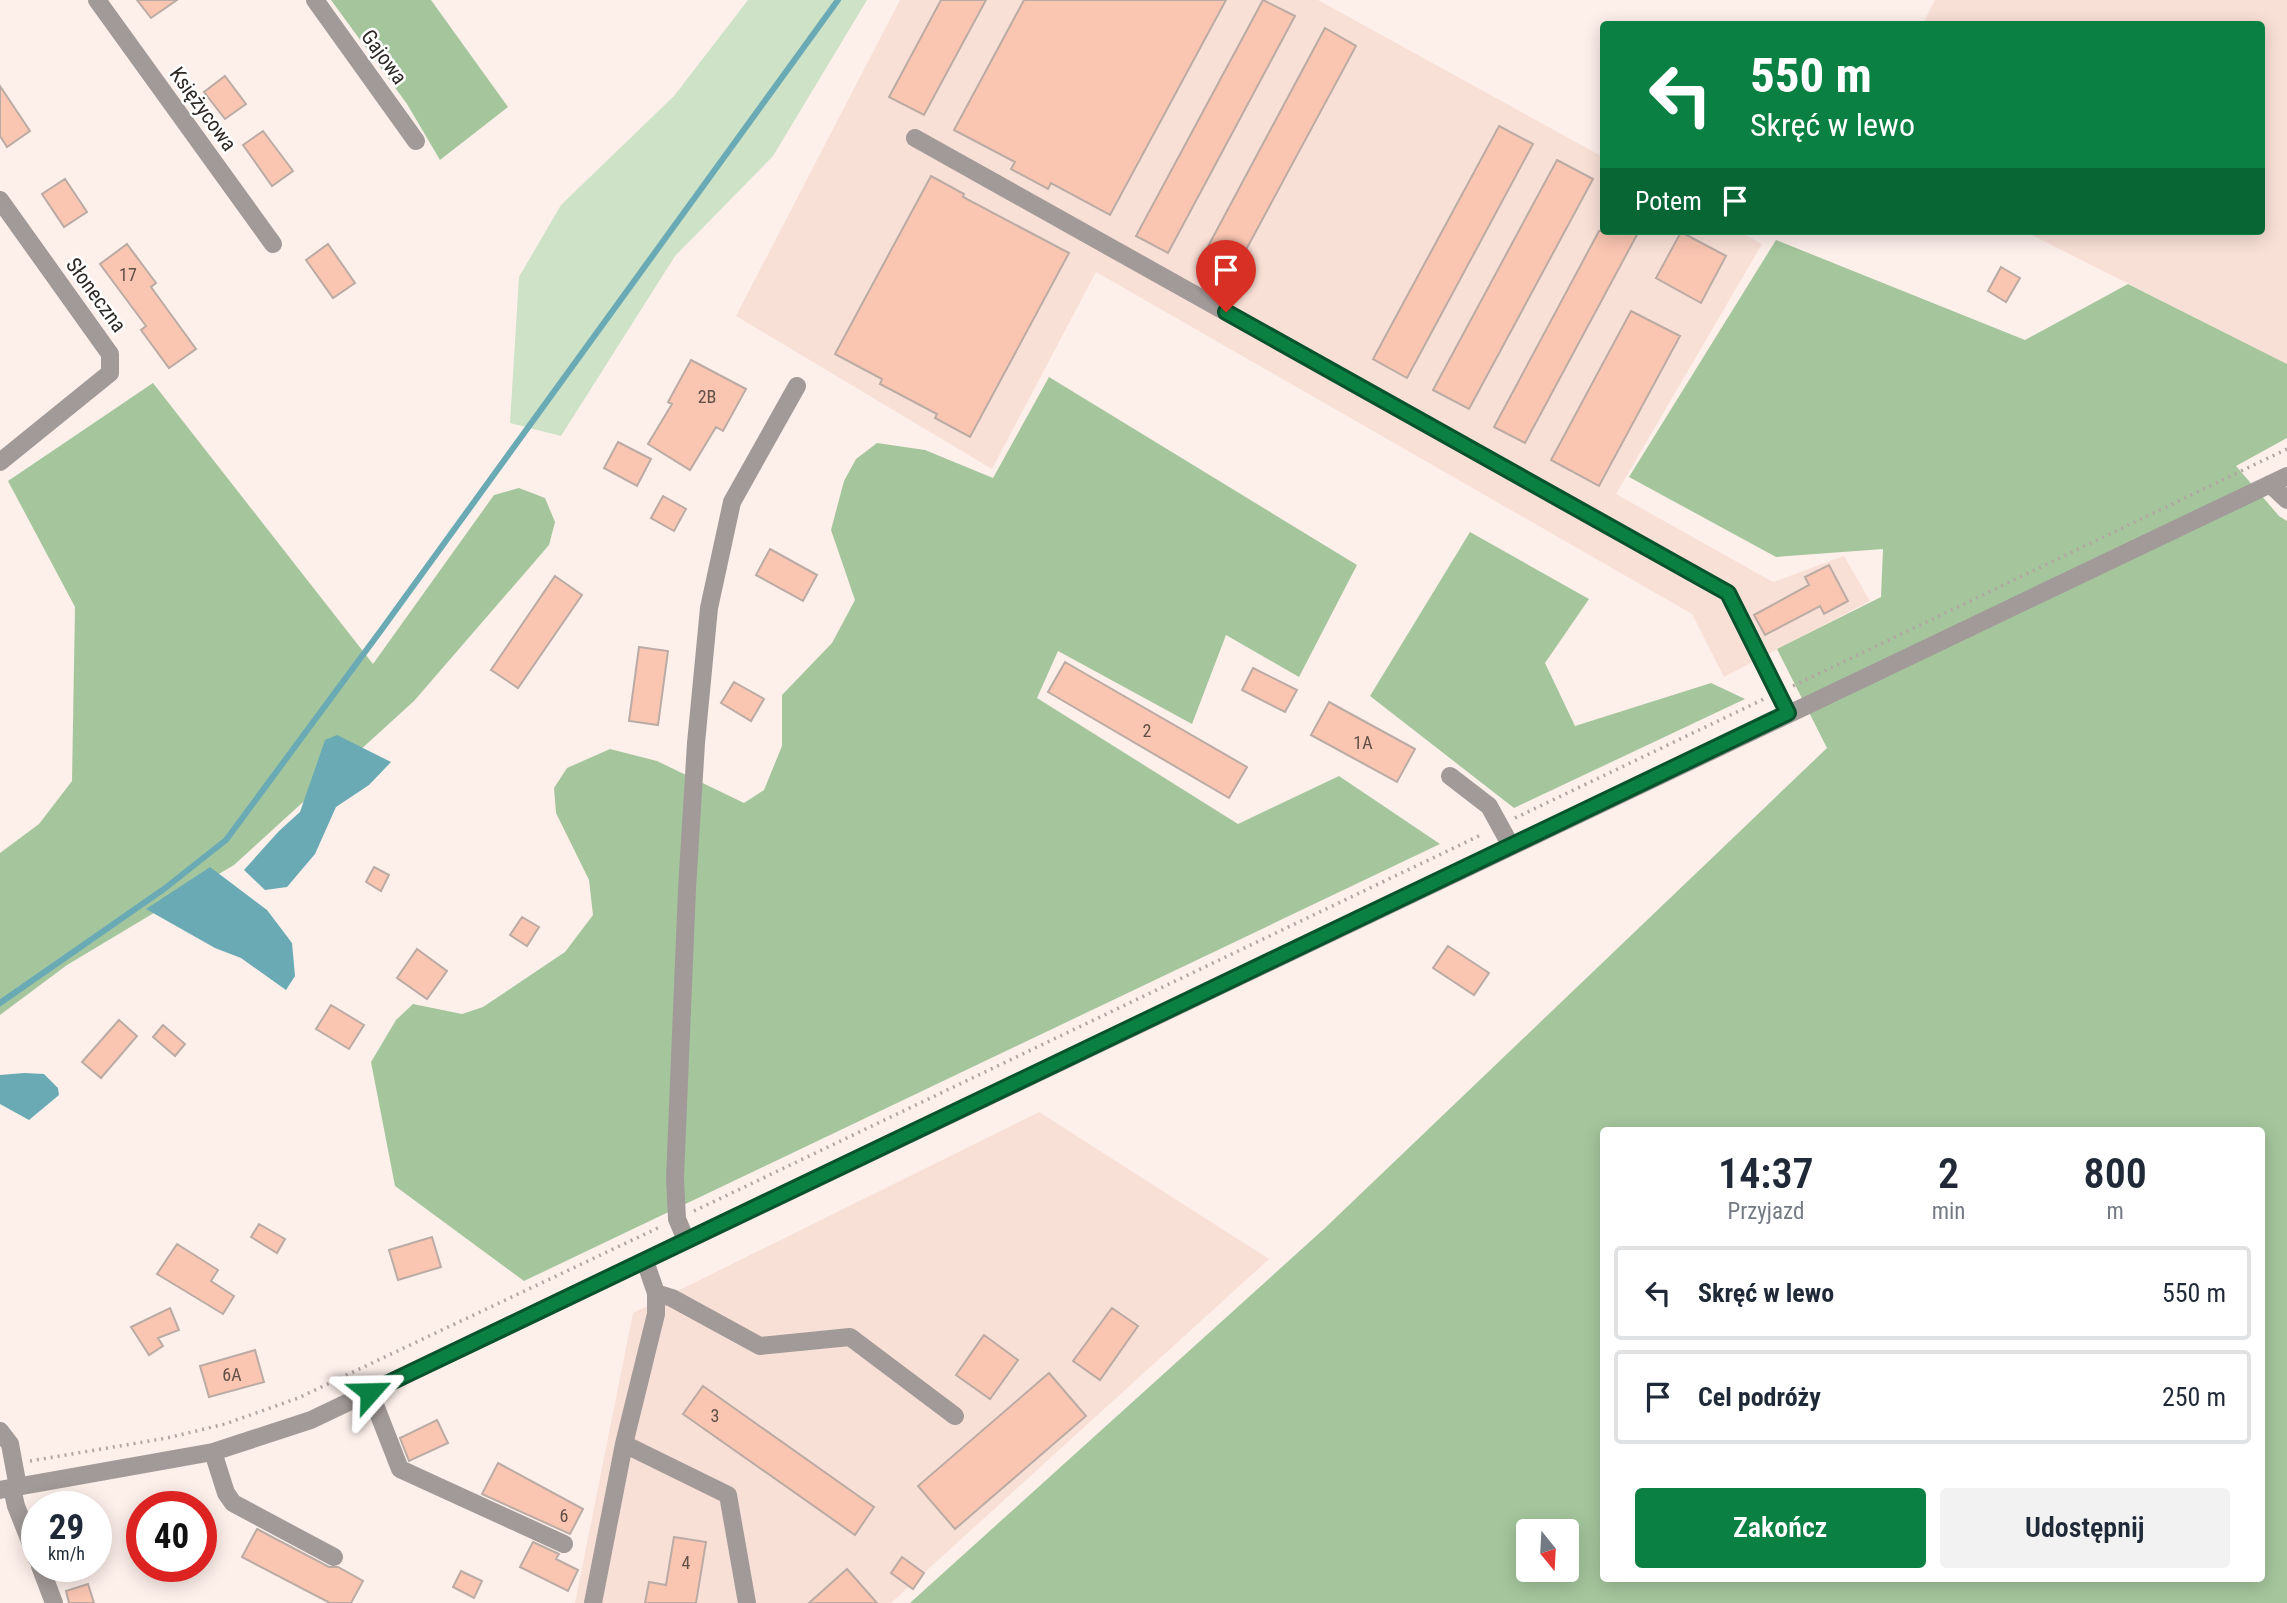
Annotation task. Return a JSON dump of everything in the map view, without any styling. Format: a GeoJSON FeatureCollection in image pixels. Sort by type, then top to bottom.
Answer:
{"type":"FeatureCollection","features":[{"type":"Feature","properties":{"kind":"street","name":"Księżycowa"},"geometry":{"type":"LineString","coordinates":[[97,0],[273,244]]}},
{"type":"Feature","properties":{"kind":"street","name":"Gajowa"},"geometry":{"type":"LineString","coordinates":[[315,0],[416,141]]}},
{"type":"Feature","properties":{"kind":"street"},"geometry":{"type":"LineString","coordinates":[[915,138],[1728,593],[1788,713]]}},
{"type":"Feature","properties":{"kind":"street","name":"Słoneczna"},"geometry":{"type":"LineString","coordinates":[[0,200],[110,354],[110,373],[0,462]]}},
{"type":"Feature","properties":{"kind":"street"},"geometry":{"type":"LineString","coordinates":[[686,1240],[677,1219],[676,1178],[687,889],[696,743],[709,608],[732,502],[797,386]]}},
{"type":"Feature","properties":{"kind":"street"},"geometry":{"type":"LineString","coordinates":[[10,1488],[213,1452],[311,1420],[2287,476]]}},
{"type":"Feature","properties":{"kind":"street"},"geometry":{"type":"LineString","coordinates":[[2270,484],[2287,500]]}},
{"type":"Feature","properties":{"kind":"street"},"geometry":{"type":"LineString","coordinates":[[1450,776],[1489,806],[1511,846]]}},
{"type":"Feature","properties":{"kind":"street"},"geometry":{"type":"LineString","coordinates":[[593,1603],[624,1444],[656,1314],[656,1293],[645,1261]]}},
{"type":"Feature","properties":{"kind":"street"},"geometry":{"type":"LineString","coordinates":[[656,1293],[672,1298],[760,1346],[850,1337],[955,1416]]}},
{"type":"Feature","properties":{"kind":"street"},"geometry":{"type":"LineString","coordinates":[[370,1392],[400,1469],[564,1544]]}},
{"type":"Feature","properties":{"kind":"street"},"geometry":{"type":"LineString","coordinates":[[0,1431],[10,1444],[14,1464],[10,1488],[21,1519]]}},
{"type":"Feature","properties":{"kind":"street"},"geometry":{"type":"LineString","coordinates":[[624,1444],[728,1495],[747,1603]]}},
{"type":"Feature","properties":{"kind":"street"},"geometry":{"type":"LineString","coordinates":[[213,1452],[226,1493],[233,1503],[334,1557]]}},
{"type":"Feature","properties":{"kind":"street"},"geometry":{"type":"LineString","coordinates":[[46,1582],[54,1603]]}},
{"type":"Feature","properties":{"kind":"path"},"geometry":{"type":"LineString","coordinates":[[14,1464],[167,1438],[262,1412],[339,1381],[696,1210]]}},
{"type":"Feature","properties":{"kind":"shaded area"},"geometry":{"type":"Polygon","coordinates":[[[900,0],[1318,0],[1600,155],[1600,235],[1745,235],[1762,244],[1616,494],[1773,582],[1844,556],[1870,601],[1724,677],[1692,614],[1096,272],[992,469],[736,316],[900,0]]]}},
{"type":"Feature","properties":{"kind":"shaded area"},"geometry":{"type":"Polygon","coordinates":[[[1935,0],[2287,0],[2287,364],[2032,235],[2265,235],[2265,21],[1924,21],[1935,0]]]}},
{"type":"Feature","properties":{"kind":"shaded area"},"geometry":{"type":"Polygon","coordinates":[[[1039,1112],[1269,1259],[891,1603],[575,1603],[633,1313],[1039,1112]]]}},
{"type":"Feature","properties":{"kind":"green space"},"geometry":{"type":"Polygon","coordinates":[[[331,0],[431,0],[508,107],[440,160],[407,104],[331,0]]]}},
{"type":"Feature","properties":{"kind":"green space"},"geometry":{"type":"Polygon","coordinates":[[[748,0],[867,0],[773,156],[675,256],[561,436],[510,423],[519,277],[561,205],[674,96],[748,0]]]}},
{"type":"Feature","properties":{"kind":"green space"},"geometry":{"type":"Polygon","coordinates":[[[1776,240],[2025,340],[2128,284],[2287,364],[2287,438],[2236,466],[2279,516],[2287,521],[2287,1603],[910,1603],[1325,1228],[1827,748],[1777,649],[1881,597],[1883,549],[1776,557],[1629,477],[1776,240]]]}},
{"type":"Feature","properties":{"kind":"green space"},"geometry":{"type":"Polygon","coordinates":[[[1049,377],[1357,565],[1299,677],[1226,635],[1192,724],[1058,651],[1037,698],[1238,824],[1339,776],[1440,844],[524,1281],[395,1186],[371,1062],[396,1020],[413,1004],[462,1014],[483,1007],[565,952],[593,915],[589,880],[556,813],[554,788],[567,768],[610,749],[657,761],[744,803],[764,790],[782,746],[782,695],[832,643],[855,600],[831,530],[844,481],[856,459],[877,443],[925,450],[993,478],[1049,377]]]}},
{"type":"Feature","properties":{"kind":"green space"},"geometry":{"type":"Polygon","coordinates":[[[153,383],[373,664],[494,495],[519,488],[545,498],[555,522],[549,545],[414,701],[234,865],[67,965],[0,1015],[0,853],[39,824],[72,781],[75,607],[8,481],[153,383]]]}},
{"type":"Feature","properties":{"kind":"green space"},"geometry":{"type":"Polygon","coordinates":[[[1470,532],[1589,599],[1545,663],[1575,726],[1711,683],[1745,699],[1514,808],[1370,696],[1470,532]]]}},
{"type":"Feature","properties":{"kind":"water"},"geometry":{"type":"Polygon","coordinates":[[[337,735],[391,762],[369,785],[336,807],[315,854],[287,887],[265,890],[244,870],[300,812],[325,740],[337,735]]]}},
{"type":"Feature","properties":{"kind":"water"},"geometry":{"type":"Polygon","coordinates":[[[210,867],[267,910],[292,943],[295,976],[286,990],[241,958],[215,948],[146,909],[210,867]]]}},
{"type":"Feature","properties":{"kind":"water"},"geometry":{"type":"Polygon","coordinates":[[[44,1074],[58,1088],[59,1095],[29,1120],[0,1104],[0,1075],[44,1074]]]}},
{"type":"Feature","properties":{"kind":"building"},"geometry":{"type":"Polygon","coordinates":[[[137,0],[177,0],[151,18],[137,0]]]}},
{"type":"Feature","properties":{"kind":"building"},"geometry":{"type":"Polygon","coordinates":[[[941,0],[986,0],[924,115],[889,97],[941,0]]]}},
{"type":"Feature","properties":{"kind":"building"},"geometry":{"type":"Polygon","coordinates":[[[1024,0],[1226,0],[1110,215],[1051,183],[1048,189],[1011,169],[1015,162],[954,130],[1024,0]]]}},
{"type":"Feature","properties":{"kind":"building"},"geometry":{"type":"Polygon","coordinates":[[[1263,0],[1295,16],[1168,253],[1136,236],[1263,0]]]}},
{"type":"Feature","properties":{"kind":"building"},"geometry":{"type":"Polygon","coordinates":[[[1325,28],[1356,46],[1228,283],[1197,267],[1325,28]]]}},
{"type":"Feature","properties":{"kind":"building"},"geometry":{"type":"Polygon","coordinates":[[[225,76],[246,104],[225,119],[204,92],[225,76]]]}},
{"type":"Feature","properties":{"kind":"building"},"geometry":{"type":"Polygon","coordinates":[[[0,86],[30,131],[7,147],[0,136],[0,86]]]}},
{"type":"Feature","properties":{"kind":"building"},"geometry":{"type":"Polygon","coordinates":[[[1499,126],[1533,144],[1407,378],[1373,359],[1499,126]]]}},
{"type":"Feature","properties":{"kind":"building"},"geometry":{"type":"Polygon","coordinates":[[[263,131],[293,171],[272,186],[243,145],[263,131]]]}},
{"type":"Feature","properties":{"kind":"building"},"geometry":{"type":"Polygon","coordinates":[[[1557,160],[1593,179],[1469,409],[1433,390],[1557,160]]]}},
{"type":"Feature","properties":{"kind":"building"},"geometry":{"type":"Polygon","coordinates":[[[931,176],[964,194],[963,197],[1069,253],[970,437],[935,418],[937,414],[880,384],[882,379],[835,354],[931,176]]]}},
{"type":"Feature","properties":{"kind":"building"},"geometry":{"type":"Polygon","coordinates":[[[65,179],[87,212],[64,227],[42,194],[65,179]]]}},
{"type":"Feature","properties":{"kind":"building"},"geometry":{"type":"Polygon","coordinates":[[[1599,231],[1600,235],[1637,235],[1525,443],[1494,427],[1599,231]]]}},
{"type":"Feature","properties":{"kind":"building"},"geometry":{"type":"Polygon","coordinates":[[[1679,235],[1687,235],[1726,256],[1701,303],[1656,278],[1679,235]]]}},
{"type":"Feature","properties":{"kind":"building"},"geometry":{"type":"Polygon","coordinates":[[[127,244],[156,283],[151,287],[196,349],[169,368],[141,330],[146,326],[100,264],[127,244]]]}},
{"type":"Feature","properties":{"kind":"building"},"geometry":{"type":"Polygon","coordinates":[[[328,244],[355,283],[333,298],[306,260],[328,244]]]}},
{"type":"Feature","properties":{"kind":"building"},"geometry":{"type":"Polygon","coordinates":[[[2001,267],[2020,278],[2006,302],[1988,291],[2001,267]]]}},
{"type":"Feature","properties":{"kind":"building"},"geometry":{"type":"Polygon","coordinates":[[[1631,311],[1680,336],[1599,486],[1551,460],[1631,311]]]}},
{"type":"Feature","properties":{"kind":"building"},"geometry":{"type":"Polygon","coordinates":[[[691,360],[746,389],[723,431],[716,427],[690,470],[648,444],[672,404],[668,402],[691,360]]]}},
{"type":"Feature","properties":{"kind":"building"},"geometry":{"type":"Polygon","coordinates":[[[618,442],[651,459],[637,486],[604,468],[618,442]]]}},
{"type":"Feature","properties":{"kind":"building"},"geometry":{"type":"Polygon","coordinates":[[[663,496],[686,509],[674,531],[651,518],[663,496]]]}},
{"type":"Feature","properties":{"kind":"building"},"geometry":{"type":"Polygon","coordinates":[[[770,549],[817,575],[803,601],[756,575],[770,549]]]}},
{"type":"Feature","properties":{"kind":"building"},"geometry":{"type":"Polygon","coordinates":[[[1829,565],[1848,601],[1824,614],[1820,606],[1765,635],[1754,615],[1809,585],[1805,577],[1829,565]]]}},
{"type":"Feature","properties":{"kind":"building"},"geometry":{"type":"Polygon","coordinates":[[[555,576],[582,595],[518,688],[491,670],[555,576]]]}},
{"type":"Feature","properties":{"kind":"building"},"geometry":{"type":"Polygon","coordinates":[[[639,647],[668,651],[658,725],[629,721],[639,647]]]}},
{"type":"Feature","properties":{"kind":"building"},"geometry":{"type":"Polygon","coordinates":[[[1065,662],[1247,767],[1229,798],[1048,692],[1065,662]]]}},
{"type":"Feature","properties":{"kind":"building"},"geometry":{"type":"Polygon","coordinates":[[[1253,668],[1297,690],[1285,712],[1242,690],[1253,668]]]}},
{"type":"Feature","properties":{"kind":"building"},"geometry":{"type":"Polygon","coordinates":[[[734,682],[764,699],[751,721],[721,703],[734,682]]]}},
{"type":"Feature","properties":{"kind":"building"},"geometry":{"type":"Polygon","coordinates":[[[1329,702],[1415,749],[1397,782],[1311,735],[1329,702]]]}},
{"type":"Feature","properties":{"kind":"building"},"geometry":{"type":"Polygon","coordinates":[[[374,867],[389,875],[381,891],[366,882],[374,867]]]}},
{"type":"Feature","properties":{"kind":"building"},"geometry":{"type":"Polygon","coordinates":[[[522,917],[539,927],[527,946],[510,935],[522,917]]]}},
{"type":"Feature","properties":{"kind":"building"},"geometry":{"type":"Polygon","coordinates":[[[1448,946],[1489,973],[1474,995],[1433,968],[1448,946]]]}},
{"type":"Feature","properties":{"kind":"building"},"geometry":{"type":"Polygon","coordinates":[[[417,949],[447,971],[427,999],[397,978],[417,949]]]}},
{"type":"Feature","properties":{"kind":"building"},"geometry":{"type":"Polygon","coordinates":[[[331,1005],[364,1025],[349,1049],[316,1029],[331,1005]]]}},
{"type":"Feature","properties":{"kind":"building"},"geometry":{"type":"Polygon","coordinates":[[[119,1020],[137,1036],[101,1078],[82,1062],[119,1020]]]}},
{"type":"Feature","properties":{"kind":"building"},"geometry":{"type":"Polygon","coordinates":[[[163,1025],[185,1044],[175,1056],[153,1037],[163,1025]]]}},
{"type":"Feature","properties":{"kind":"building"},"geometry":{"type":"Polygon","coordinates":[[[259,1224],[285,1239],[277,1253],[251,1237],[259,1224]]]}},
{"type":"Feature","properties":{"kind":"building"},"geometry":{"type":"Polygon","coordinates":[[[432,1237],[441,1267],[398,1280],[389,1250],[432,1237]]]}},
{"type":"Feature","properties":{"kind":"building"},"geometry":{"type":"Polygon","coordinates":[[[177,1244],[218,1270],[211,1281],[234,1296],[223,1314],[157,1274],[177,1244]]]}},
{"type":"Feature","properties":{"kind":"building"},"geometry":{"type":"Polygon","coordinates":[[[170,1308],[179,1330],[158,1338],[163,1346],[149,1355],[131,1327],[170,1308]]]}},
{"type":"Feature","properties":{"kind":"building"},"geometry":{"type":"Polygon","coordinates":[[[1112,1308],[1138,1326],[1100,1380],[1073,1361],[1112,1308]]]}},
{"type":"Feature","properties":{"kind":"building"},"geometry":{"type":"Polygon","coordinates":[[[984,1335],[1018,1360],[990,1399],[956,1375],[984,1335]]]}},
{"type":"Feature","properties":{"kind":"building"},"geometry":{"type":"Polygon","coordinates":[[[255,1350],[264,1382],[209,1397],[200,1366],[255,1350]]]}},
{"type":"Feature","properties":{"kind":"building"},"geometry":{"type":"Polygon","coordinates":[[[1049,1373],[1086,1416],[955,1529],[918,1486],[1049,1373]]]}},
{"type":"Feature","properties":{"kind":"building"},"geometry":{"type":"Polygon","coordinates":[[[703,1386],[874,1507],[855,1535],[683,1414],[703,1386]]]}},
{"type":"Feature","properties":{"kind":"building"},"geometry":{"type":"Polygon","coordinates":[[[437,1420],[448,1443],[409,1461],[400,1438],[437,1420]]]}},
{"type":"Feature","properties":{"kind":"building"},"geometry":{"type":"Polygon","coordinates":[[[498,1463],[583,1509],[570,1534],[482,1494],[498,1463]]]}},
{"type":"Feature","properties":{"kind":"building"},"geometry":{"type":"Polygon","coordinates":[[[257,1529],[329,1567],[338,1567],[363,1581],[351,1603],[330,1603],[242,1557],[257,1529]]]}},
{"type":"Feature","properties":{"kind":"building"},"geometry":{"type":"Polygon","coordinates":[[[674,1537],[706,1542],[696,1603],[645,1603],[649,1582],[666,1585],[674,1537]]]}},
{"type":"Feature","properties":{"kind":"building"},"geometry":{"type":"Polygon","coordinates":[[[533,1542],[559,1554],[556,1559],[578,1570],[568,1591],[520,1567],[533,1542]]]}},
{"type":"Feature","properties":{"kind":"building"},"geometry":{"type":"Polygon","coordinates":[[[902,1557],[924,1573],[913,1589],[891,1573],[902,1557]]]}},
{"type":"Feature","properties":{"kind":"building"},"geometry":{"type":"Polygon","coordinates":[[[847,1569],[877,1603],[809,1603],[847,1569]]]}},
{"type":"Feature","properties":{"kind":"building"},"geometry":{"type":"Polygon","coordinates":[[[461,1571],[482,1581],[474,1598],[453,1587],[461,1571]]]}},
{"type":"Feature","properties":{"kind":"building"},"geometry":{"type":"Polygon","coordinates":[[[88,1584],[94,1603],[69,1603],[66,1591],[88,1584]]]}},
{"type":"Feature","properties":{"kind":"waterway"},"geometry":{"type":"LineString","coordinates":[[0,1003],[164,889],[226,840],[838,0]]}},
{"type":"Feature","properties":{"kind":"route"},"geometry":{"type":"LineString","coordinates":[[370,1392],[1788,713],[1728,593],[1226,312]]}}]}
